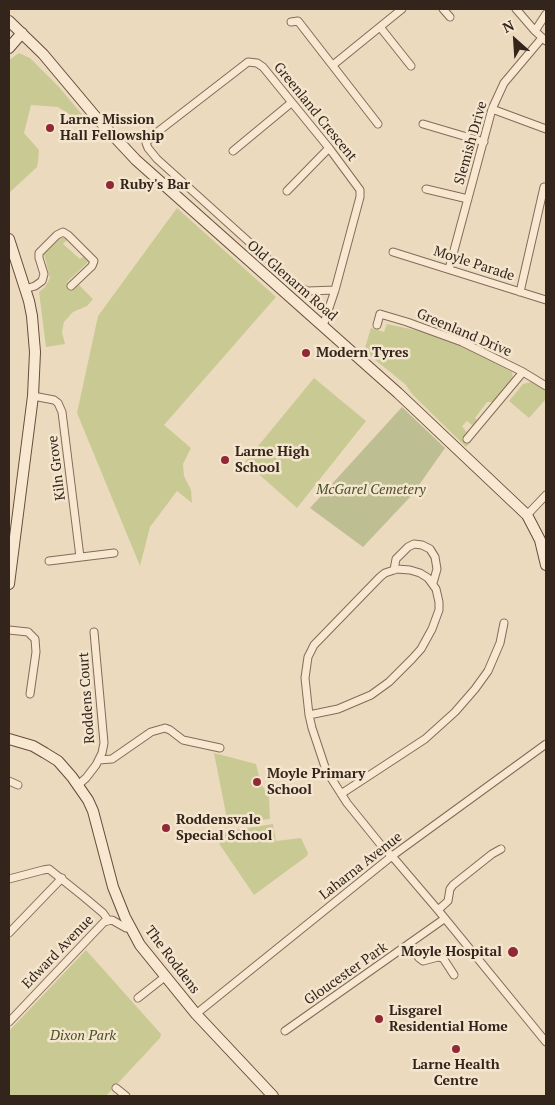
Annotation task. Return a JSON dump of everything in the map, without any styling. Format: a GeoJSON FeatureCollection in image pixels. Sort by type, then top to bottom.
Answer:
{"type":"FeatureCollection","features":[{"type":"Feature","properties":{"kind":"street"},"geometry":{"type":"LineString","coordinates":[[387,9],[393,16]]}},
{"type":"Feature","properties":{"kind":"street"},"geometry":{"type":"LineString","coordinates":[[333,65],[402,9]]}},
{"type":"Feature","properties":{"kind":"street"},"geometry":{"type":"LineString","coordinates":[[443,9],[450,17]]}},
{"type":"Feature","properties":{"kind":"street"},"geometry":{"type":"LineString","coordinates":[[516,9],[544,40]]}},
{"type":"Feature","properties":{"kind":"street"},"geometry":{"type":"LineString","coordinates":[[535,31],[546,14]]}},
{"type":"Feature","properties":{"kind":"street","name":"Old Glenarm Road"},"geometry":{"type":"LineString","coordinates":[[9,21],[22,33],[136,160],[398,393],[527,515],[545,550],[546,565]]}},
{"type":"Feature","properties":{"kind":"street"},"geometry":{"type":"LineString","coordinates":[[292,22],[298,21],[378,124]]}},
{"type":"Feature","properties":{"kind":"street"},"geometry":{"type":"LineString","coordinates":[[380,27],[411,66]]}},
{"type":"Feature","properties":{"kind":"street"},"geometry":{"type":"LineString","coordinates":[[9,48],[22,33]]}},
{"type":"Feature","properties":{"kind":"street","name":"Slemish Drive"},"geometry":{"type":"LineString","coordinates":[[449,269],[492,109],[504,83],[544,40]]}},
{"type":"Feature","properties":{"kind":"street","name":"Greenland Crescent"},"geometry":{"type":"LineString","coordinates":[[323,326],[335,290],[360,197],[360,190],[264,67],[257,63],[248,62],[151,137],[146,143],[157,159],[299,287],[308,291],[335,290]]}},
{"type":"Feature","properties":{"kind":"street"},"geometry":{"type":"LineString","coordinates":[[233,151],[291,103]]}},
{"type":"Feature","properties":{"kind":"street"},"geometry":{"type":"LineString","coordinates":[[492,109],[546,129]]}},
{"type":"Feature","properties":{"kind":"street"},"geometry":{"type":"LineString","coordinates":[[423,124],[484,142]]}},
{"type":"Feature","properties":{"kind":"street"},"geometry":{"type":"LineString","coordinates":[[286,191],[329,148]]}},
{"type":"Feature","properties":{"kind":"street"},"geometry":{"type":"LineString","coordinates":[[520,292],[544,187]]}},
{"type":"Feature","properties":{"kind":"street"},"geometry":{"type":"LineString","coordinates":[[426,190],[468,199]]}},
{"type":"Feature","properties":{"kind":"street"},"geometry":{"type":"LineString","coordinates":[[25,289],[42,281],[44,274],[39,253],[57,235],[63,232],[94,261],[92,266],[71,286]]}},
{"type":"Feature","properties":{"kind":"street"},"geometry":{"type":"LineString","coordinates":[[9,239],[25,289],[35,335],[33,396],[9,584]]}},
{"type":"Feature","properties":{"kind":"street","name":"Moyle Parade"},"geometry":{"type":"LineString","coordinates":[[393,252],[546,300]]}},
{"type":"Feature","properties":{"kind":"street","name":"Greenland Drive"},"geometry":{"type":"LineString","coordinates":[[377,325],[380,314],[407,322],[462,342],[523,372],[546,386]]}},
{"type":"Feature","properties":{"kind":"street"},"geometry":{"type":"LineString","coordinates":[[468,439],[523,372]]}},
{"type":"Feature","properties":{"kind":"street","name":"Kiln Grove"},"geometry":{"type":"LineString","coordinates":[[33,396],[55,401],[62,412],[80,557]]}},
{"type":"Feature","properties":{"kind":"street"},"geometry":{"type":"LineString","coordinates":[[527,515],[546,495]]}},
{"type":"Feature","properties":{"kind":"street"},"geometry":{"type":"LineString","coordinates":[[309,714],[338,709],[380,689],[404,668],[421,649],[436,619],[439,602],[433,583],[436,569],[435,557],[431,550],[422,545],[412,544],[397,558],[394,570]]}},
{"type":"Feature","properties":{"kind":"street"},"geometry":{"type":"LineString","coordinates":[[49,561],[114,553]]}},
{"type":"Feature","properties":{"kind":"street"},"geometry":{"type":"LineString","coordinates":[[433,583],[415,570],[394,570],[380,577],[317,642],[309,654],[305,671],[312,728],[326,770],[341,794],[385,850],[438,910],[546,1042]]}},
{"type":"Feature","properties":{"kind":"street"},"geometry":{"type":"LineString","coordinates":[[341,794],[426,738],[462,705],[491,665],[500,644],[504,623]]}},
{"type":"Feature","properties":{"kind":"street"},"geometry":{"type":"LineString","coordinates":[[9,630],[28,632],[36,640],[30,694]]}},
{"type":"Feature","properties":{"kind":"street","name":"Roddens Court"},"geometry":{"type":"LineString","coordinates":[[78,785],[88,776],[99,760],[104,740],[94,632]]}},
{"type":"Feature","properties":{"kind":"street"},"geometry":{"type":"LineString","coordinates":[[99,760],[112,759],[148,734],[162,728],[170,730],[183,740],[220,748]]}},
{"type":"Feature","properties":{"kind":"street","name":"The Roddens"},"geometry":{"type":"LineString","coordinates":[[9,738],[46,752],[64,767],[78,785],[93,811],[113,887],[140,944],[196,1014],[273,1096]]}},
{"type":"Feature","properties":{"kind":"street","name":"Laharna Avenue"},"geometry":{"type":"LineString","coordinates":[[196,1014],[392,856],[546,744]]}},
{"type":"Feature","properties":{"kind":"street"},"geometry":{"type":"LineString","coordinates":[[9,780],[18,784]]}},
{"type":"Feature","properties":{"kind":"street"},"geometry":{"type":"LineString","coordinates":[[438,910],[448,901],[450,889],[453,885],[501,849]]}},
{"type":"Feature","properties":{"kind":"street"},"geometry":{"type":"LineString","coordinates":[[9,879],[43,870],[50,870],[104,914],[108,920]]}},
{"type":"Feature","properties":{"kind":"street"},"geometry":{"type":"LineString","coordinates":[[9,933],[62,878]]}},
{"type":"Feature","properties":{"kind":"street","name":"Gloucester Park"},"geometry":{"type":"LineString","coordinates":[[285,1031],[410,945],[444,919]]}},
{"type":"Feature","properties":{"kind":"street","name":"Edward Avenue"},"geometry":{"type":"LineString","coordinates":[[9,1022],[98,927],[108,920],[112,920],[126,928],[131,928]]}},
{"type":"Feature","properties":{"kind":"street"},"geometry":{"type":"LineString","coordinates":[[410,945],[423,961],[438,957],[443,958],[454,975]]}},
{"type":"Feature","properties":{"kind":"street"},"geometry":{"type":"LineString","coordinates":[[138,998],[166,976]]}},
{"type":"Feature","properties":{"kind":"street"},"geometry":{"type":"LineString","coordinates":[[116,1088],[126,1096]]}},
{"type":"Feature","properties":{"kind":"green space"},"geometry":{"type":"Polygon","coordinates":[[[19,53],[30,58],[59,87],[85,118],[78,120],[58,107],[31,105],[24,133],[39,150],[37,167],[9,193],[9,60],[19,53]]]}},
{"type":"Feature","properties":{"kind":"green space"},"geometry":{"type":"Polygon","coordinates":[[[177,208],[276,297],[164,425],[191,448],[183,464],[184,476],[191,490],[192,503],[177,491],[150,527],[140,566],[77,413],[98,316],[177,208]]]}},
{"type":"Feature","properties":{"kind":"green space"},"geometry":{"type":"Polygon","coordinates":[[[61,238],[67,240],[63,244],[80,259],[84,256],[88,259],[88,262],[67,282],[73,290],[79,285],[93,299],[87,306],[73,312],[64,322],[62,332],[65,344],[46,347],[39,292],[45,287],[50,278],[44,254],[61,238]]]}},
{"type":"Feature","properties":{"kind":"green space"},"geometry":{"type":"Polygon","coordinates":[[[387,324],[420,331],[449,341],[512,372],[513,379],[493,402],[487,402],[475,418],[478,421],[476,424],[472,425],[467,421],[462,426],[467,433],[466,437],[471,442],[466,447],[413,395],[405,384],[364,351],[371,328],[384,332],[387,324]]]}},
{"type":"Feature","properties":{"kind":"green space"},"geometry":{"type":"Polygon","coordinates":[[[314,378],[366,421],[297,508],[245,462],[314,378]]]}},
{"type":"Feature","properties":{"kind":"green space"},"geometry":{"type":"Polygon","coordinates":[[[531,382],[546,391],[546,399],[529,418],[509,401],[523,384],[531,382]]]}},
{"type":"Feature","properties":{"kind":"green space","name":"McGarel Cemetery"},"geometry":{"type":"Polygon","coordinates":[[[402,407],[445,448],[412,495],[363,547],[310,508],[402,407]]]}},
{"type":"Feature","properties":{"kind":"green space"},"geometry":{"type":"Polygon","coordinates":[[[214,753],[256,764],[261,784],[269,797],[270,819],[228,824],[214,753]]]}},
{"type":"Feature","properties":{"kind":"green space"},"geometry":{"type":"Polygon","coordinates":[[[273,824],[276,841],[301,838],[308,853],[307,856],[254,895],[220,845],[219,839],[227,831],[273,824]]]}},
{"type":"Feature","properties":{"kind":"green space","name":"Dixon Park"},"geometry":{"type":"Polygon","coordinates":[[[86,950],[161,1034],[160,1038],[106,1096],[9,1096],[9,1031],[86,950]]]}},
{"type":"Feature","properties":{"kind":"place","name":"Larne Mission Hall Fellowship"},"geometry":{"type":"Point","coordinates":[50,128]}},
{"type":"Feature","properties":{"kind":"place","name":"Ruby's Bar"},"geometry":{"type":"Point","coordinates":[110,185]}},
{"type":"Feature","properties":{"kind":"place","name":"Modern Tyres"},"geometry":{"type":"Point","coordinates":[306,353]}},
{"type":"Feature","properties":{"kind":"place","name":"Larne High School"},"geometry":{"type":"Point","coordinates":[225,460]}},
{"type":"Feature","properties":{"kind":"place","name":"Moyle Primary School"},"geometry":{"type":"Point","coordinates":[257,782]}},
{"type":"Feature","properties":{"kind":"place","name":"Roddensvale Special School"},"geometry":{"type":"Point","coordinates":[166,828]}},
{"type":"Feature","properties":{"kind":"place","name":"Moyle Hospital"},"geometry":{"type":"Point","coordinates":[513,952]}},
{"type":"Feature","properties":{"kind":"place","name":"Lisgarel Residential Home"},"geometry":{"type":"Point","coordinates":[379,1019]}},
{"type":"Feature","properties":{"kind":"place","name":"Larne Health Centre"},"geometry":{"type":"Point","coordinates":[456,1049]}}]}
